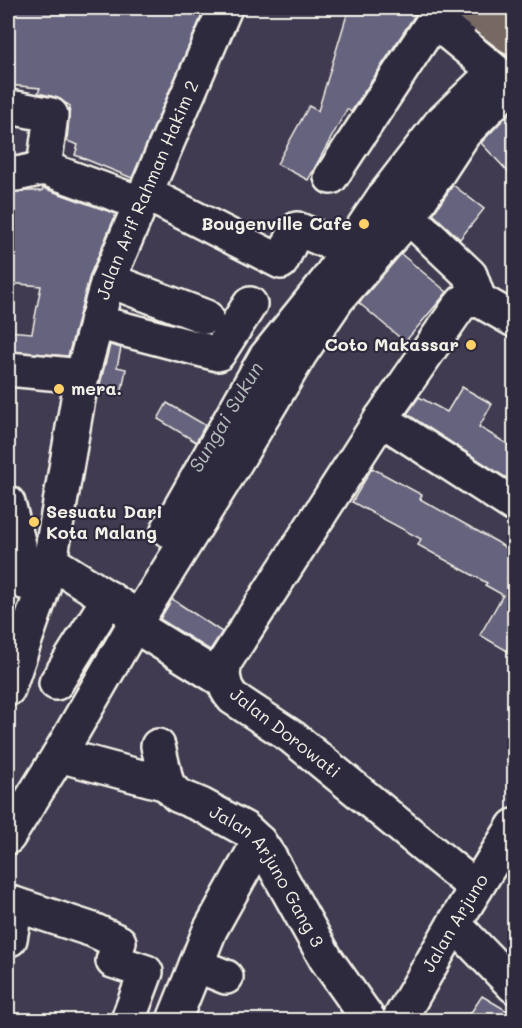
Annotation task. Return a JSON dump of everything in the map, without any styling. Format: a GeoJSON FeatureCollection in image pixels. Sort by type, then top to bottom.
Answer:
{"type":"FeatureCollection","features":[{"type":"Feature","properties":{"kind":"main road"},"geometry":{"type":"LineString","coordinates":[[478,11],[514,39]]}},
{"type":"Feature","properties":{"kind":"street","name":"Jalan Arif Rahman Hakim 2"},"geometry":{"type":"LineString","coordinates":[[9,683],[46,575],[82,376],[108,280],[225,8]]}},
{"type":"Feature","properties":{"kind":"street"},"geometry":{"type":"LineString","coordinates":[[331,177],[442,8]]}},
{"type":"Feature","properties":{"kind":"street"},"geometry":{"type":"LineString","coordinates":[[56,683],[126,612],[232,468],[300,354],[397,206],[440,125],[495,71],[450,34],[478,11]]}},
{"type":"Feature","properties":{"kind":"street"},"geometry":{"type":"LineString","coordinates":[[8,837],[59,755],[158,549],[265,358],[327,281],[348,250],[397,206],[464,133],[509,87],[510,89]]}},
{"type":"Feature","properties":{"kind":"street"},"geometry":{"type":"LineString","coordinates":[[15,108],[51,115],[44,168]]}},
{"type":"Feature","properties":{"kind":"street"},"geometry":{"type":"LineString","coordinates":[[8,172],[17,174],[44,168],[143,198],[281,262],[297,229],[348,250]]}},
{"type":"Feature","properties":{"kind":"street"},"geometry":{"type":"LineString","coordinates":[[397,206],[470,275],[479,300],[514,320]]}},
{"type":"Feature","properties":{"kind":"street"},"geometry":{"type":"LineString","coordinates":[[108,280],[206,317]]}},
{"type":"Feature","properties":{"kind":"street","name":"Jalan Dorowati"},"geometry":{"type":"LineString","coordinates":[[476,888],[310,752],[233,698],[228,692],[222,672],[226,660],[381,420],[458,308],[463,302],[479,300]]}},
{"type":"Feature","properties":{"kind":"street"},"geometry":{"type":"LineString","coordinates":[[96,322],[218,354],[250,304]]}},
{"type":"Feature","properties":{"kind":"street"},"geometry":{"type":"LineString","coordinates":[[8,369],[82,376]]}},
{"type":"Feature","properties":{"kind":"street"},"geometry":{"type":"LineString","coordinates":[[381,420],[514,505]]}},
{"type":"Feature","properties":{"kind":"street"},"geometry":{"type":"LineString","coordinates":[[8,504],[19,545],[23,582],[46,575],[126,612],[224,681]]}},
{"type":"Feature","properties":{"kind":"street"},"geometry":{"type":"LineString","coordinates":[[59,755],[167,784],[158,746]]}},
{"type":"Feature","properties":{"kind":"street","name":"Jalan Arjuno Gang 3"},"geometry":{"type":"LineString","coordinates":[[167,784],[177,795],[245,829],[259,842],[326,959],[369,1020]]}},
{"type":"Feature","properties":{"kind":"street","name":"Jalan Arjuno"},"geometry":{"type":"LineString","coordinates":[[399,1020],[514,826]]}},
{"type":"Feature","properties":{"kind":"street"},"geometry":{"type":"LineString","coordinates":[[174,1020],[210,930],[259,842]]}},
{"type":"Feature","properties":{"kind":"street"},"geometry":{"type":"LineString","coordinates":[[10,939],[12,903],[93,930],[119,942],[113,960],[146,972],[128,1020]]}},
{"type":"Feature","properties":{"kind":"street"},"geometry":{"type":"LineString","coordinates":[[454,924],[514,986]]}},
{"type":"Feature","properties":{"kind":"street"},"geometry":{"type":"LineString","coordinates":[[196,965],[226,977]]}},
{"type":"Feature","properties":{"kind":"building"},"geometry":{"type":"Polygon","coordinates":[[[8,8],[205,8],[132,178],[75,155],[78,145],[67,141],[70,106],[55,97],[38,93],[40,88],[8,85],[8,8]]]}},
{"type":"Feature","properties":{"kind":"building"},"geometry":{"type":"Polygon","coordinates":[[[349,8],[394,8],[415,15],[351,112],[347,109],[308,180],[277,164],[309,106],[318,111],[349,8]]]}},
{"type":"Feature","properties":{"kind":"building"},"geometry":{"type":"Polygon","coordinates":[[[514,108],[514,178],[481,143],[514,108]]]}},
{"type":"Feature","properties":{"kind":"building"},"geometry":{"type":"Polygon","coordinates":[[[453,185],[484,209],[460,239],[433,214],[453,185]]]}},
{"type":"Feature","properties":{"kind":"building"},"geometry":{"type":"Polygon","coordinates":[[[43,188],[116,214],[90,275],[68,356],[8,351],[8,331],[32,333],[41,286],[8,283],[8,191],[42,191],[43,188]]]}},
{"type":"Feature","properties":{"kind":"building"},"geometry":{"type":"Polygon","coordinates":[[[401,254],[447,292],[405,342],[359,303],[401,254]]]}},
{"type":"Feature","properties":{"kind":"building"},"geometry":{"type":"Polygon","coordinates":[[[110,345],[121,348],[117,367],[126,369],[121,396],[98,392],[110,345]]]}},
{"type":"Feature","properties":{"kind":"building"},"geometry":{"type":"Polygon","coordinates":[[[462,387],[492,404],[479,427],[514,448],[514,483],[407,414],[419,397],[447,412],[462,387]]]}},
{"type":"Feature","properties":{"kind":"building"},"geometry":{"type":"Polygon","coordinates":[[[167,403],[205,425],[196,442],[158,419],[167,403]]]}},
{"type":"Feature","properties":{"kind":"building"},"geometry":{"type":"Polygon","coordinates":[[[372,468],[422,495],[420,499],[514,554],[514,655],[480,635],[503,595],[485,585],[487,583],[418,545],[421,539],[352,502],[372,468]]]}},
{"type":"Feature","properties":{"kind":"building"},"geometry":{"type":"Polygon","coordinates":[[[172,599],[222,632],[210,650],[160,619],[172,599]]]}},
{"type":"Feature","properties":{"kind":"building"},"geometry":{"type":"Polygon","coordinates":[[[482,996],[514,1015],[514,1020],[466,1020],[482,996]]]}},
{"type":"Feature","properties":{"kind":"place","name":"Bougenville Cafe"},"geometry":{"type":"Point","coordinates":[364,224]}},
{"type":"Feature","properties":{"kind":"place","name":"Coto Makassar"},"geometry":{"type":"Point","coordinates":[471,345]}},
{"type":"Feature","properties":{"kind":"place","name":"mera."},"geometry":{"type":"Point","coordinates":[59,389]}},
{"type":"Feature","properties":{"kind":"place","name":"Sesuatu Dari Kota Malang"},"geometry":{"type":"Point","coordinates":[34,522]}},
{"type":"Feature","properties":{"kind":"water label","name":"Sungai Sukun"},"geometry":{"type":"Point","coordinates":[226,417]}}]}
